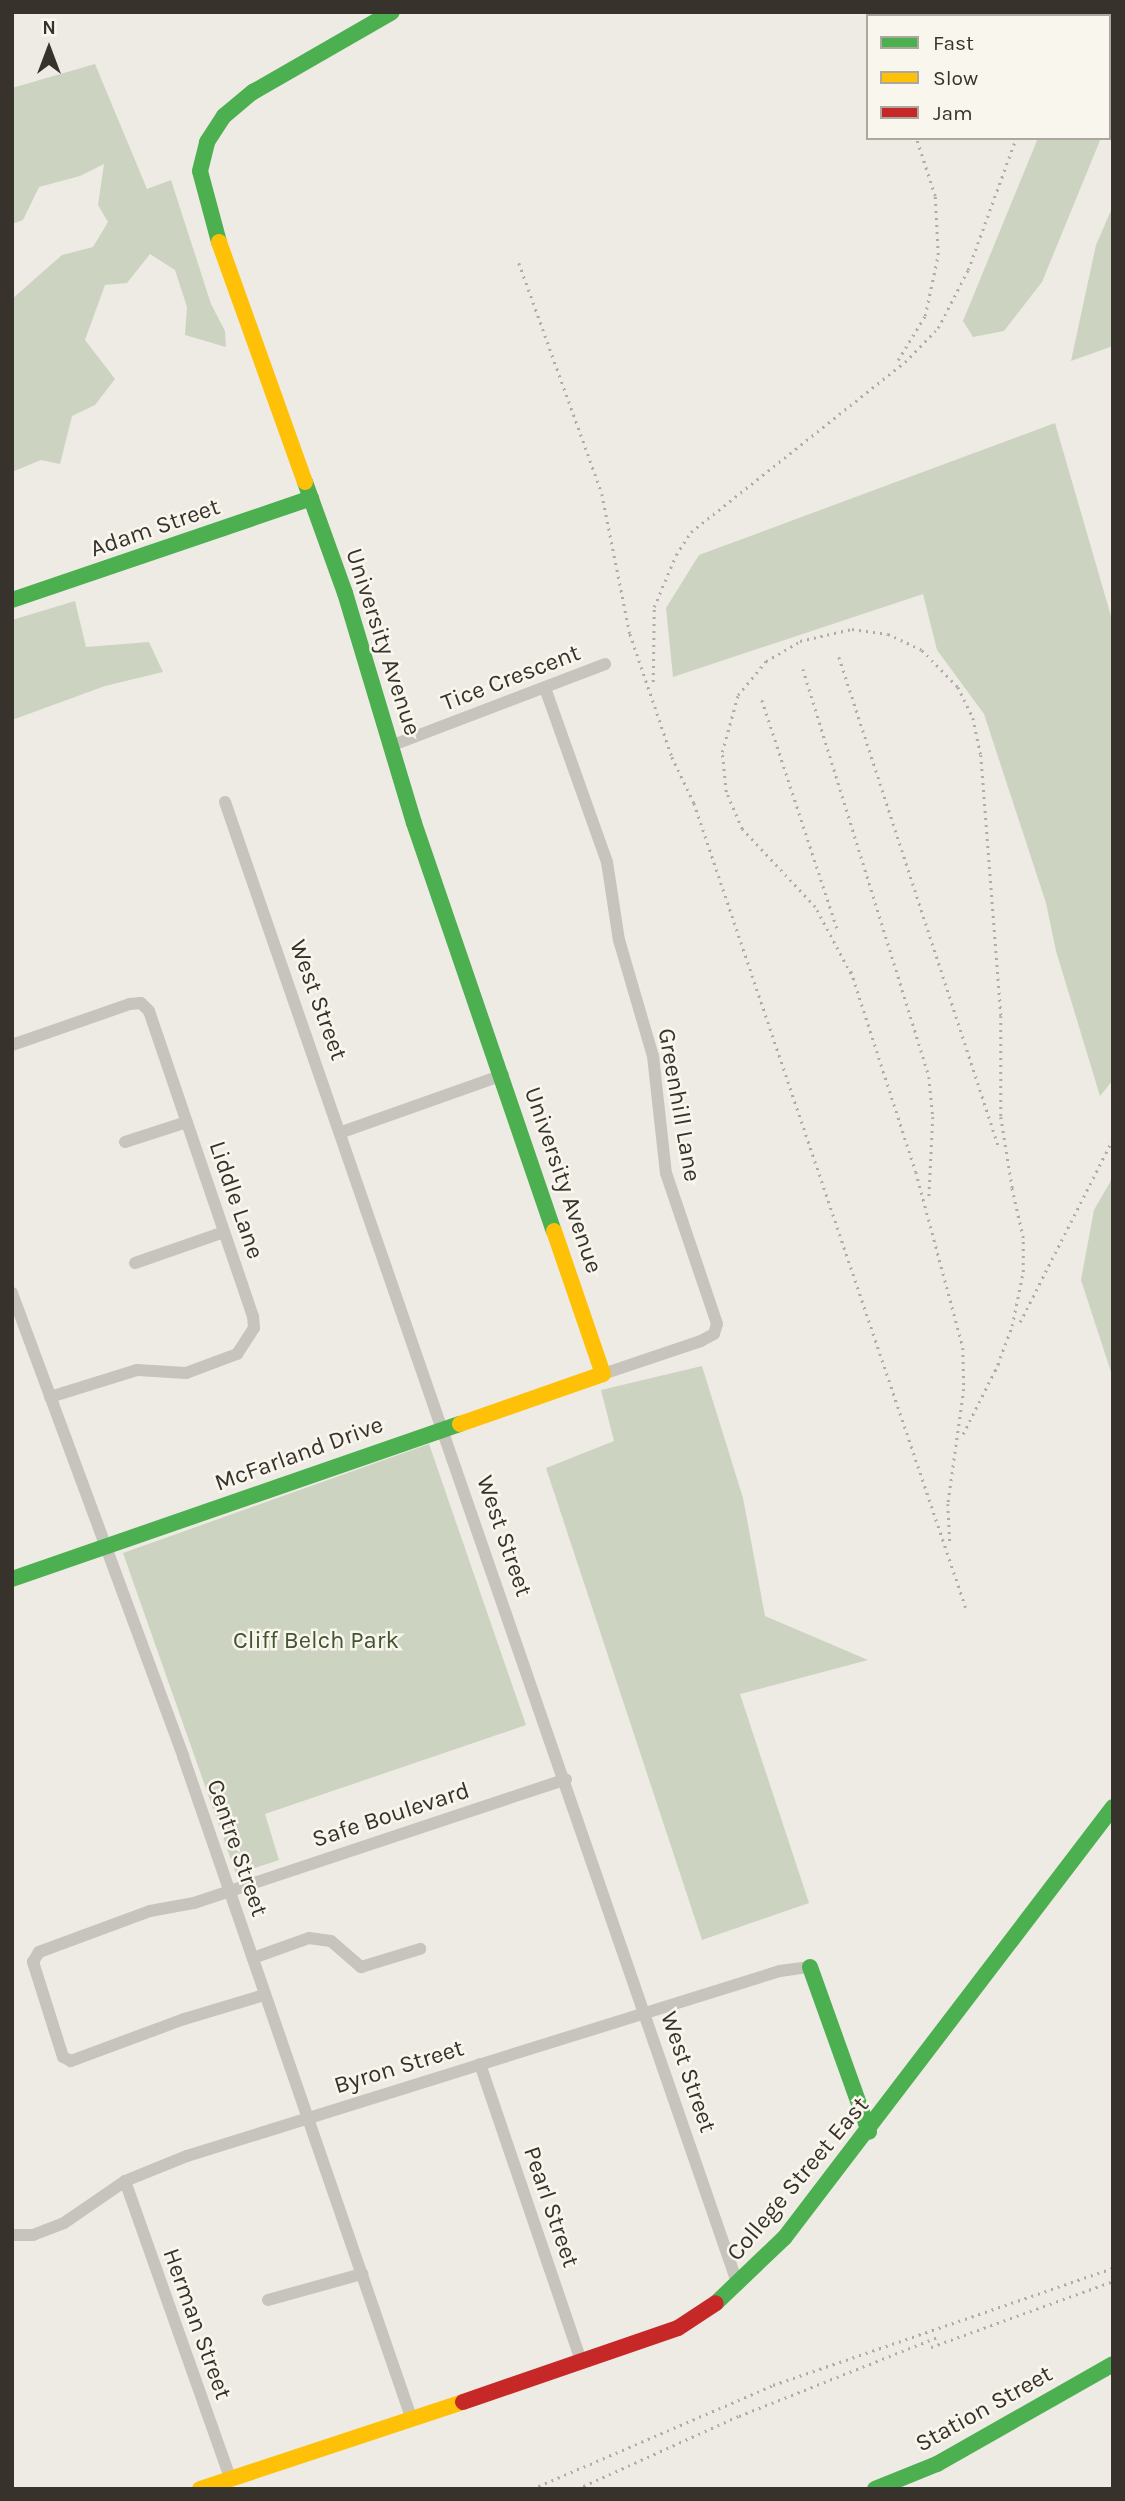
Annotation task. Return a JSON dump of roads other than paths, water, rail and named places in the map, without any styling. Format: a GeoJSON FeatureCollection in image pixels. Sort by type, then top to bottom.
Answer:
{"type":"FeatureCollection","features":[{"type":"Feature","properties":{"kind":"street","name":"University Avenue"},"geometry":{"type":"LineString","coordinates":[[392,12],[253,92],[224,116],[207,142],[200,171],[205,201],[312,498],[393,745],[414,823],[503,1075],[603,1374]]}},
{"type":"Feature","properties":{"kind":"street","name":"Adam Street"},"geometry":{"type":"LineString","coordinates":[[12,600],[312,498]]}},
{"type":"Feature","properties":{"kind":"street","name":"Tice Crescent"},"geometry":{"type":"LineString","coordinates":[[393,745],[605,664]]}},
{"type":"Feature","properties":{"kind":"street","name":"Greenhill Lane"},"geometry":{"type":"LineString","coordinates":[[545,688],[607,862],[619,940],[653,1056],[666,1173],[717,1324],[714,1334],[701,1341],[603,1374]]}},
{"type":"Feature","properties":{"kind":"street","name":"West Street"},"geometry":{"type":"LineString","coordinates":[[225,802],[444,1426],[738,2285]]}},
{"type":"Feature","properties":{"kind":"street","name":"Liddle Lane"},"geometry":{"type":"LineString","coordinates":[[12,1045],[141,1003],[149,1011],[253,1315],[254,1328],[245,1347],[186,1373],[137,1370],[50,1397]]}},
{"type":"Feature","properties":{"kind":"street"},"geometry":{"type":"LineString","coordinates":[[342,1132],[503,1075]]}},
{"type":"Feature","properties":{"kind":"street"},"geometry":{"type":"LineString","coordinates":[[125,1142],[187,1122]]}},
{"type":"Feature","properties":{"kind":"street"},"geometry":{"type":"LineString","coordinates":[[135,1263],[224,1231]]}},
{"type":"Feature","properties":{"kind":"street","name":"Centre Street"},"geometry":{"type":"LineString","coordinates":[[12,1293],[106,1544],[253,1958],[412,2420]]}},
{"type":"Feature","properties":{"kind":"street","name":"McFarland Drive"},"geometry":{"type":"LineString","coordinates":[[12,1579],[444,1426],[603,1374]]}},
{"type":"Feature","properties":{"kind":"street","name":"Safe Boulevard"},"geometry":{"type":"LineString","coordinates":[[264,1995],[184,2019],[71,2062],[63,2057],[32,1969],[39,1952],[150,1911],[182,1907],[566,1779]]}},
{"type":"Feature","properties":{"kind":"street","name":"College Street East"},"geometry":{"type":"LineString","coordinates":[[200,2489],[582,2363],[678,2328],[738,2285],[785,2237],[869,2132],[1113,1807]]}},
{"type":"Feature","properties":{"kind":"street"},"geometry":{"type":"LineString","coordinates":[[253,1958],[309,1938],[331,1941],[361,1967],[420,1949]]}},
{"type":"Feature","properties":{"kind":"street"},"geometry":{"type":"LineString","coordinates":[[810,1967],[869,2132]]}},
{"type":"Feature","properties":{"kind":"street","name":"Byron Street"},"geometry":{"type":"LineString","coordinates":[[12,2235],[33,2235],[64,2223],[125,2181],[307,2117],[647,2015],[780,1970],[810,1967]]}},
{"type":"Feature","properties":{"kind":"street","name":"Pearl Street"},"geometry":{"type":"LineString","coordinates":[[480,2064],[582,2363]]}},
{"type":"Feature","properties":{"kind":"street","name":"Herman Street"},"geometry":{"type":"LineString","coordinates":[[125,2181],[230,2480]]}},
{"type":"Feature","properties":{"kind":"street"},"geometry":{"type":"LineString","coordinates":[[268,2300],[362,2274]]}},
{"type":"Feature","properties":{"kind":"street","name":"Station Street"},"geometry":{"type":"LineString","coordinates":[[875,2489],[937,2464],[1113,2364]]}},
{"type":"Feature","properties":{"kind":"railway"},"geometry":{"type":"LineString","coordinates":[[898,360],[925,316],[938,255],[935,196],[917,140]]}},
{"type":"Feature","properties":{"kind":"railway"},"geometry":{"type":"LineString","coordinates":[[653,682],[654,607],[676,555],[691,532],[905,362],[938,328],[968,270],[1015,140]]}},
{"type":"Feature","properties":{"kind":"railway"},"geometry":{"type":"LineString","coordinates":[[519,263],[602,494],[630,634],[672,757],[694,803],[967,1611]]}},
{"type":"Feature","properties":{"kind":"railway"},"geometry":{"type":"LineString","coordinates":[[854,980],[815,907],[742,829],[726,792],[722,752],[738,695],[766,661],[800,641],[852,629],[888,634],[922,650],[958,687],[973,718],[981,755],[1001,1016],[1001,1117],[1013,1192]]}},
{"type":"Feature","properties":{"kind":"railway"},"geometry":{"type":"LineString","coordinates":[[839,657],[998,1145]]}},
{"type":"Feature","properties":{"kind":"railway"},"geometry":{"type":"LineString","coordinates":[[803,669],[929,1077],[933,1117],[929,1198]]}},
{"type":"Feature","properties":{"kind":"railway"},"geometry":{"type":"LineString","coordinates":[[762,700],[838,931]]}},
{"type":"Feature","properties":{"kind":"railway"},"geometry":{"type":"LineString","coordinates":[[851,971],[916,1172],[963,1348],[964,1389],[948,1504],[950,1544]]}},
{"type":"Feature","properties":{"kind":"railway"},"geometry":{"type":"LineString","coordinates":[[1020,1322],[1113,1139]]}},
{"type":"Feature","properties":{"kind":"railway"},"geometry":{"type":"LineString","coordinates":[[995,1371],[1012,1326],[1023,1272],[1023,1238],[1011,1185]]}},
{"type":"Feature","properties":{"kind":"railway"},"geometry":{"type":"LineString","coordinates":[[963,1434],[999,1362]]}},
{"type":"Feature","properties":{"kind":"railway"},"geometry":{"type":"LineString","coordinates":[[532,2489],[773,2385],[1113,2268]]}},
{"type":"Feature","properties":{"kind":"railway"},"geometry":{"type":"LineString","coordinates":[[931,2347],[1113,2281]]}},
{"type":"Feature","properties":{"kind":"railway"},"geometry":{"type":"LineString","coordinates":[[577,2489],[739,2416],[938,2337]]}},
{"type":"Feature","properties":{"kind":"park label","name":"Cliff Belch Park"},"geometry":{"type":"Point","coordinates":[316,1641]}}]}
